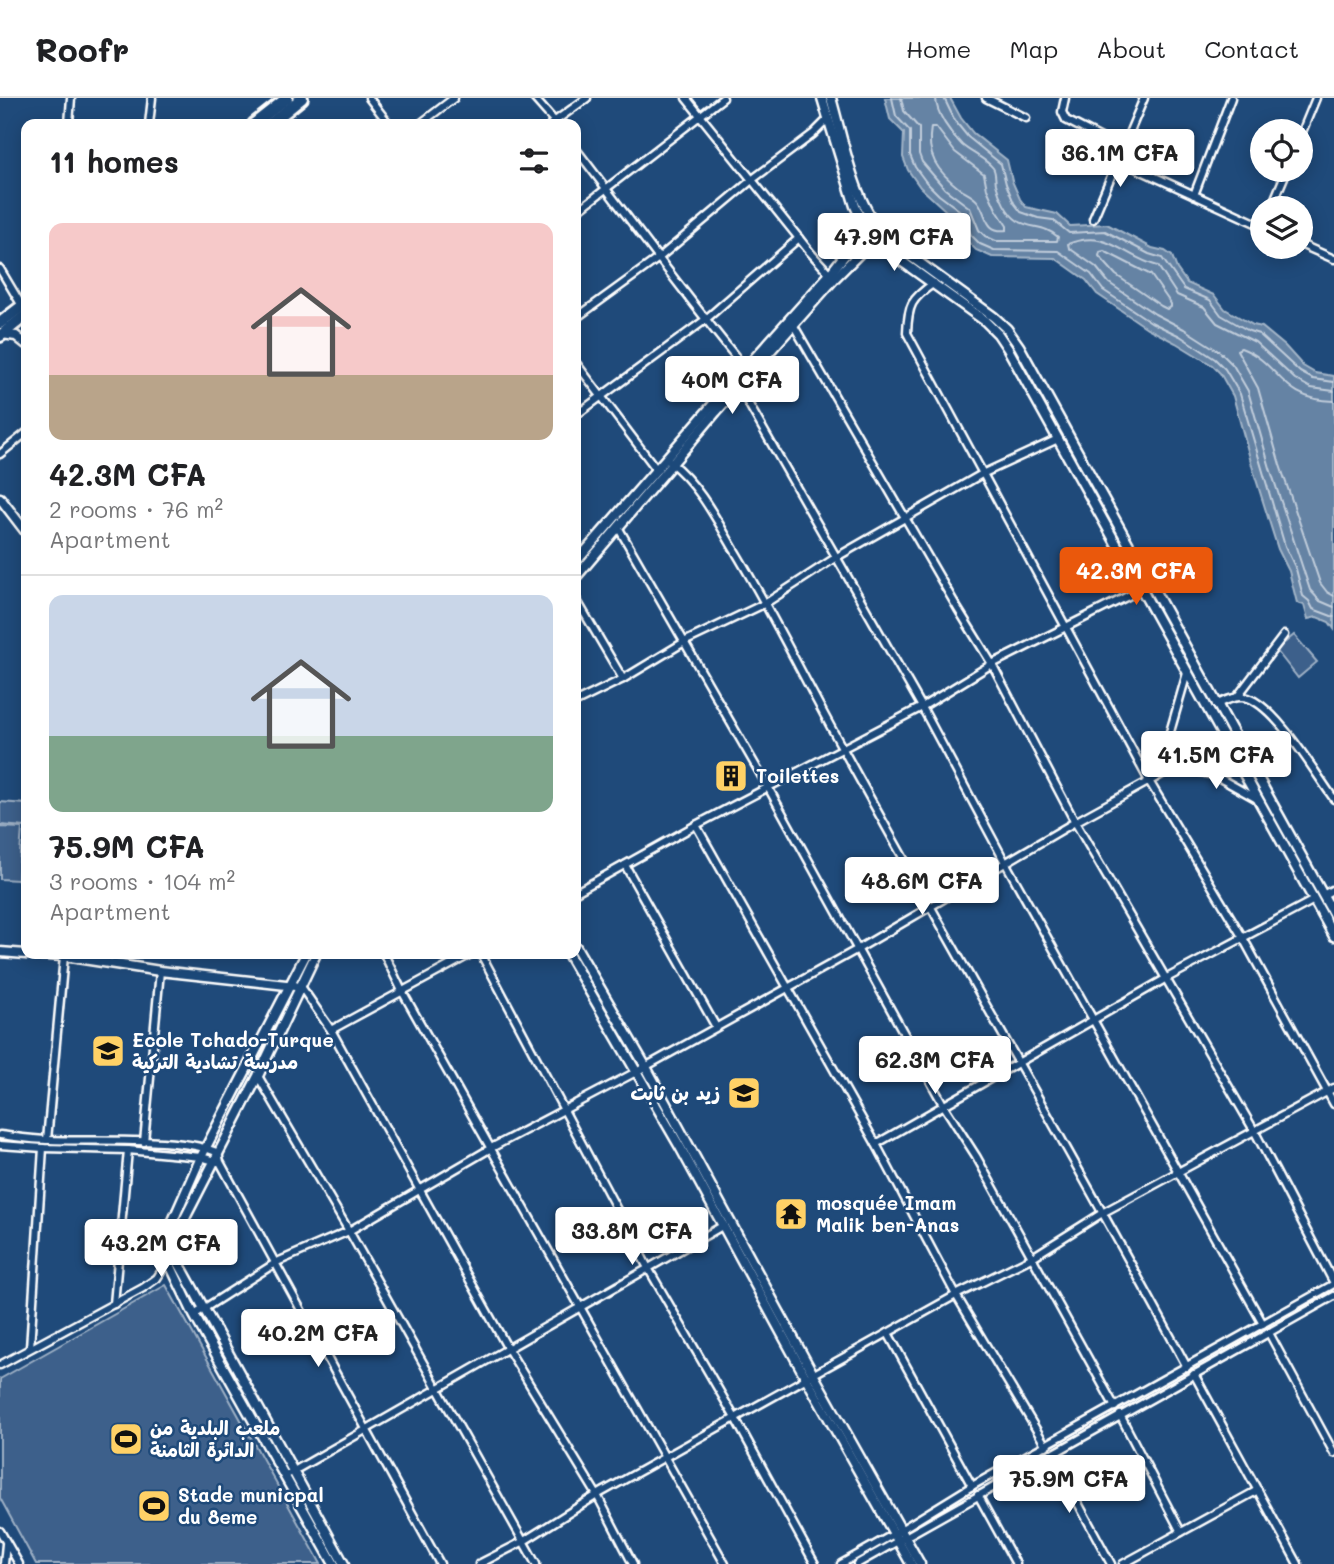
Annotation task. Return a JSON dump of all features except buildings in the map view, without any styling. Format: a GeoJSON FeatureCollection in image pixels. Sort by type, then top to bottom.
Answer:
{"type":"FeatureCollection","features":[{"type":"Feature","properties":{"kind":"highway"},"geometry":{"type":"LineString","coordinates":[[260,119],[287,98]]}},
{"type":"Feature","properties":{"kind":"highway"},"geometry":{"type":"LineString","coordinates":[[276,119],[302,98]]}},
{"type":"Feature","properties":{"kind":"highway"},"geometry":{"type":"LineString","coordinates":[[1,331],[21,314]]}},
{"type":"Feature","properties":{"kind":"street"},"geometry":{"type":"LineString","coordinates":[[69,119],[71,98]]}},
{"type":"Feature","properties":{"kind":"street"},"geometry":{"type":"LineString","coordinates":[[150,119],[152,98]]}},
{"type":"Feature","properties":{"kind":"street"},"geometry":{"type":"LineString","coordinates":[[369,98],[385,119]]}},
{"type":"Feature","properties":{"kind":"street"},"geometry":{"type":"LineString","coordinates":[[427,119],[454,98]]}},
{"type":"Feature","properties":{"kind":"street"},"geometry":{"type":"LineString","coordinates":[[534,98],[551,119]]}},
{"type":"Feature","properties":{"kind":"street"},"geometry":{"type":"LineString","coordinates":[[559,119],[587,98]]}},
{"type":"Feature","properties":{"kind":"street"},"geometry":{"type":"LineString","coordinates":[[686,98],[831,274]]}},
{"type":"Feature","properties":{"kind":"street"},"geometry":{"type":"LineString","coordinates":[[581,208],[723,98]]}},
{"type":"Feature","properties":{"kind":"street"},"geometry":{"type":"LineString","coordinates":[[822,98],[855,206],[865,229],[873,240],[985,321],[998,334],[1235,734],[1334,915]]}},
{"type":"Feature","properties":{"kind":"street"},"geometry":{"type":"LineString","coordinates":[[831,98],[871,220],[881,233],[1007,329],[1019,346],[1147,586],[1187,673],[1334,936]]}},
{"type":"Feature","properties":{"kind":"street"},"geometry":{"type":"LineString","coordinates":[[986,98],[1026,118]]}},
{"type":"Feature","properties":{"kind":"street"},"geometry":{"type":"LineString","coordinates":[[1065,98],[1062,112],[1066,120],[1122,149],[1130,166],[1250,221]]}},
{"type":"Feature","properties":{"kind":"street"},"geometry":{"type":"LineString","coordinates":[[1093,219],[1144,98]]}},
{"type":"Feature","properties":{"kind":"street"},"geometry":{"type":"LineString","coordinates":[[1194,195],[1231,98]]}},
{"type":"Feature","properties":{"kind":"street"},"geometry":{"type":"LineString","coordinates":[[1308,119],[1317,98]]}},
{"type":"Feature","properties":{"kind":"street"},"geometry":{"type":"LineString","coordinates":[[581,314],[660,257],[828,119]]}},
{"type":"Feature","properties":{"kind":"street"},"geometry":{"type":"LineString","coordinates":[[581,155],[705,320],[745,368]]}},
{"type":"Feature","properties":{"kind":"street"},"geometry":{"type":"LineString","coordinates":[[669,461],[745,368],[831,274],[871,220]]}},
{"type":"Feature","properties":{"kind":"street"},"geometry":{"type":"LineString","coordinates":[[581,557],[739,387],[835,278],[881,233]]}},
{"type":"Feature","properties":{"kind":"street"},"geometry":{"type":"LineString","coordinates":[[581,411],[705,320],[799,238]]}},
{"type":"Feature","properties":{"kind":"street"},"geometry":{"type":"LineString","coordinates":[[1313,249],[1334,257]]}},
{"type":"Feature","properties":{"kind":"street"},"geometry":{"type":"LineString","coordinates":[[0,269],[21,303]]}},
{"type":"Feature","properties":{"kind":"street"},"geometry":{"type":"LineString","coordinates":[[934,283],[919,293],[910,305],[907,333],[1149,781],[1331,1090],[1334,1104]]}},
{"type":"Feature","properties":{"kind":"street"},"geometry":{"type":"LineString","coordinates":[[794,326],[992,664],[1075,822],[1255,1132],[1334,1283],[972,1486],[857,1564]]}},
{"type":"Feature","properties":{"kind":"street"},"geometry":{"type":"LineString","coordinates":[[1,331],[21,340]]}},
{"type":"Feature","properties":{"kind":"street"},"geometry":{"type":"LineString","coordinates":[[581,370],[659,472]]}},
{"type":"Feature","properties":{"kind":"street"},"geometry":{"type":"LineString","coordinates":[[739,387],[922,708],[1263,1324]]}},
{"type":"Feature","properties":{"kind":"street"},"geometry":{"type":"LineString","coordinates":[[0,454],[21,437]]}},
{"type":"Feature","properties":{"kind":"street"},"geometry":{"type":"LineString","coordinates":[[581,700],[623,679],[686,642],[766,603],[835,558],[982,474],[1058,439]]}},
{"type":"Feature","properties":{"kind":"street"},"geometry":{"type":"LineString","coordinates":[[669,461],[689,478],[704,499],[766,603],[843,750],[1104,1212],[1187,1367]]}},
{"type":"Feature","properties":{"kind":"street"},"geometry":{"type":"LineString","coordinates":[[581,572],[659,472]]}},
{"type":"Feature","properties":{"kind":"street"},"geometry":{"type":"LineString","coordinates":[[0,498],[21,526]]}},
{"type":"Feature","properties":{"kind":"street"},"geometry":{"type":"LineString","coordinates":[[618,527],[686,642],[1115,1407]]}},
{"type":"Feature","properties":{"kind":"street"},"geometry":{"type":"LineString","coordinates":[[581,889],[696,825],[922,708],[992,664],[1147,586]]}},
{"type":"Feature","properties":{"kind":"street"},"geometry":{"type":"LineString","coordinates":[[581,608],[623,679]]}},
{"type":"Feature","properties":{"kind":"street"},"geometry":{"type":"LineString","coordinates":[[1237,697],[1284,635]]}},
{"type":"Feature","properties":{"kind":"street"},"geometry":{"type":"LineString","coordinates":[[1157,777],[1187,673]]}},
{"type":"Feature","properties":{"kind":"street"},"geometry":{"type":"LineString","coordinates":[[1216,705],[1237,697],[1251,699],[1270,713],[1304,754],[1334,799]]}},
{"type":"Feature","properties":{"kind":"street"},"geometry":{"type":"LineString","coordinates":[[198,1312],[277,1262],[349,1231],[493,1147],[646,1067],[858,949],[1075,822],[1235,734]]}},
{"type":"Feature","properties":{"kind":"street"},"geometry":{"type":"LineString","coordinates":[[1176,767],[1214,775],[1260,801]]}},
{"type":"Feature","properties":{"kind":"street"},"geometry":{"type":"LineString","coordinates":[[696,825],[876,1144],[956,1295],[1046,1446]]}},
{"type":"Feature","properties":{"kind":"street"},"geometry":{"type":"LineString","coordinates":[[625,865],[716,1027]]}},
{"type":"Feature","properties":{"kind":"street"},"geometry":{"type":"LineString","coordinates":[[1303,879],[1311,873]]}},
{"type":"Feature","properties":{"kind":"street"},"geometry":{"type":"LineString","coordinates":[[1323,895],[1334,888]]}},
{"type":"Feature","properties":{"kind":"street"},"geometry":{"type":"LineString","coordinates":[[876,1144],[1165,979],[1314,900]]}},
{"type":"Feature","properties":{"kind":"street"},"geometry":{"type":"LineString","coordinates":[[0,953],[21,954]]}},
{"type":"Feature","properties":{"kind":"street"},"geometry":{"type":"LineString","coordinates":[[581,956],[646,1067],[809,1376]]}},
{"type":"Feature","properties":{"kind":"street"},"geometry":{"type":"LineString","coordinates":[[47,1140],[64,959]]}},
{"type":"Feature","properties":{"kind":"street"},"geometry":{"type":"LineString","coordinates":[[88,959],[160,971],[302,988],[331,1030],[508,1349],[597,1495],[633,1564]]}},
{"type":"Feature","properties":{"kind":"street"},"geometry":{"type":"LineString","coordinates":[[303,959],[201,1157],[164,1241],[168,1261],[289,1474],[344,1564]]}},
{"type":"Feature","properties":{"kind":"street"},"geometry":{"type":"LineString","coordinates":[[198,1312],[173,1252],[182,1224],[217,1159],[314,959]]}},
{"type":"Feature","properties":{"kind":"street"},"geometry":{"type":"LineString","coordinates":[[386,959],[725,1564]]}},
{"type":"Feature","properties":{"kind":"street"},"geometry":{"type":"LineString","coordinates":[[331,1030],[462,959]]}},
{"type":"Feature","properties":{"kind":"street"},"geometry":{"type":"LineString","coordinates":[[484,959],[648,1268],[735,1418],[814,1564]]}},
{"type":"Feature","properties":{"kind":"street"},"geometry":{"type":"LineString","coordinates":[[571,959],[900,1535],[920,1564]]}},
{"type":"Feature","properties":{"kind":"street"},"geometry":{"type":"LineString","coordinates":[[144,1142],[160,971]]}},
{"type":"Feature","properties":{"kind":"street"},"geometry":{"type":"LineString","coordinates":[[258,1076],[349,1231],[536,1564]]}},
{"type":"Feature","properties":{"kind":"street"},"geometry":{"type":"LineString","coordinates":[[479,1564],[524,1541],[597,1495],[809,1376],[956,1295],[1031,1258],[1104,1212],[1331,1090]]}},
{"type":"Feature","properties":{"kind":"street"},"geometry":{"type":"LineString","coordinates":[[0,1135],[47,1140],[144,1142],[206,1147],[217,1159],[277,1262],[440,1564]]}},
{"type":"Feature","properties":{"kind":"street"},"geometry":{"type":"LineString","coordinates":[[0,1144],[128,1150],[217,1159]]}},
{"type":"Feature","properties":{"kind":"street"},"geometry":{"type":"LineString","coordinates":[[30,1348],[43,1148]]}},
{"type":"Feature","properties":{"kind":"street"},"geometry":{"type":"LineString","coordinates":[[114,1304],[128,1150]]}},
{"type":"Feature","properties":{"kind":"street"},"geometry":{"type":"LineString","coordinates":[[289,1474],[724,1225]]}},
{"type":"Feature","properties":{"kind":"street"},"geometry":{"type":"LineString","coordinates":[[0,1365],[157,1278],[168,1261]]}},
{"type":"Feature","properties":{"kind":"street"},"geometry":{"type":"LineString","coordinates":[[841,1564],[978,1495],[1334,1296]]}},
{"type":"Feature","properties":{"kind":"street"},"geometry":{"type":"LineString","coordinates":[[888,1333],[972,1486]]}},
{"type":"Feature","properties":{"kind":"street"},"geometry":{"type":"LineString","coordinates":[[1269,1333],[1334,1453]]}},
{"type":"Feature","properties":{"kind":"street"},"geometry":{"type":"LineString","coordinates":[[1194,1374],[1298,1564]]}},
{"type":"Feature","properties":{"kind":"street"},"geometry":{"type":"LineString","coordinates":[[1119,1415],[1181,1532]]}},
{"type":"Feature","properties":{"kind":"street"},"geometry":{"type":"LineString","coordinates":[[1051,1453],[1111,1564]]}},
{"type":"Feature","properties":{"kind":"street"},"geometry":{"type":"LineString","coordinates":[[289,1474],[334,1564]]}},
{"type":"Feature","properties":{"kind":"street"},"geometry":{"type":"LineString","coordinates":[[1123,1564],[1258,1490]]}},
{"type":"Feature","properties":{"kind":"street"},"geometry":{"type":"LineString","coordinates":[[978,1495],[1016,1564]]}},
{"type":"Feature","properties":{"kind":"street"},"geometry":{"type":"LineString","coordinates":[[0,1531],[19,1564]]}},
{"type":"Feature","properties":{"kind":"street"},"geometry":{"type":"LineString","coordinates":[[900,1535],[911,1564]]}},
{"type":"Feature","properties":{"kind":"street"},"geometry":{"type":"LineString","coordinates":[[4,1564],[6,1542]]}},
{"type":"Feature","properties":{"kind":"shaded area"},"geometry":{"type":"Polygon","coordinates":[[[1294,635],[1317,662],[1298,678],[1276,650],[1294,635]]]}},
{"type":"Feature","properties":{"kind":"shaded area"},"geometry":{"type":"Polygon","coordinates":[[[0,802],[21,804],[21,827],[0,825],[0,802]]]}},
{"type":"Feature","properties":{"kind":"shaded area"},"geometry":{"type":"Polygon","coordinates":[[[0,827],[21,828],[18,880],[0,879],[0,827]]]}},
{"type":"Feature","properties":{"kind":"shaded area","name":"ملعب البلدية من الدائرة الثامنة"},"geometry":{"type":"Polygon","coordinates":[[[166,1285],[321,1564],[36,1564],[0,1498],[0,1379],[166,1285]]]}},
{"type":"Feature","properties":{"kind":"water"},"geometry":{"type":"Polygon","coordinates":[[[885,98],[950,98],[973,133],[1007,160],[1012,181],[1026,207],[1057,214],[1070,226],[1107,224],[1152,248],[1165,251],[1172,256],[1187,283],[1214,295],[1225,309],[1253,325],[1262,327],[1303,366],[1315,373],[1334,376],[1334,629],[1329,622],[1317,617],[1308,619],[1304,605],[1297,603],[1289,571],[1278,549],[1254,473],[1233,396],[1220,373],[1212,365],[1147,328],[1097,294],[1086,280],[1055,258],[992,257],[976,250],[966,240],[958,218],[946,211],[920,187],[908,170],[903,157],[904,133],[890,119],[885,98]]]}},
{"type":"Feature","properties":{"kind":"place","name":"Toilettes"},"geometry":{"type":"Point","coordinates":[731,776]}},
{"type":"Feature","properties":{"kind":"place","name":"Ecole Tchado-Turque مدرسة تشادية التركية"},"geometry":{"type":"Point","coordinates":[108,1051]}},
{"type":"Feature","properties":{"kind":"place","name":"زيد بن ثابت"},"geometry":{"type":"Point","coordinates":[744,1093]}},
{"type":"Feature","properties":{"kind":"place","name":"mosquée Imam Malik ben-Anas"},"geometry":{"type":"Point","coordinates":[791,1214]}},
{"type":"Feature","properties":{"kind":"place","name":"ملعب البلدية من الدائرة الثامنة"},"geometry":{"type":"Point","coordinates":[126,1439]}},
{"type":"Feature","properties":{"kind":"place","name":"Stade municpal du 8eme"},"geometry":{"type":"Point","coordinates":[154,1506]}}]}
